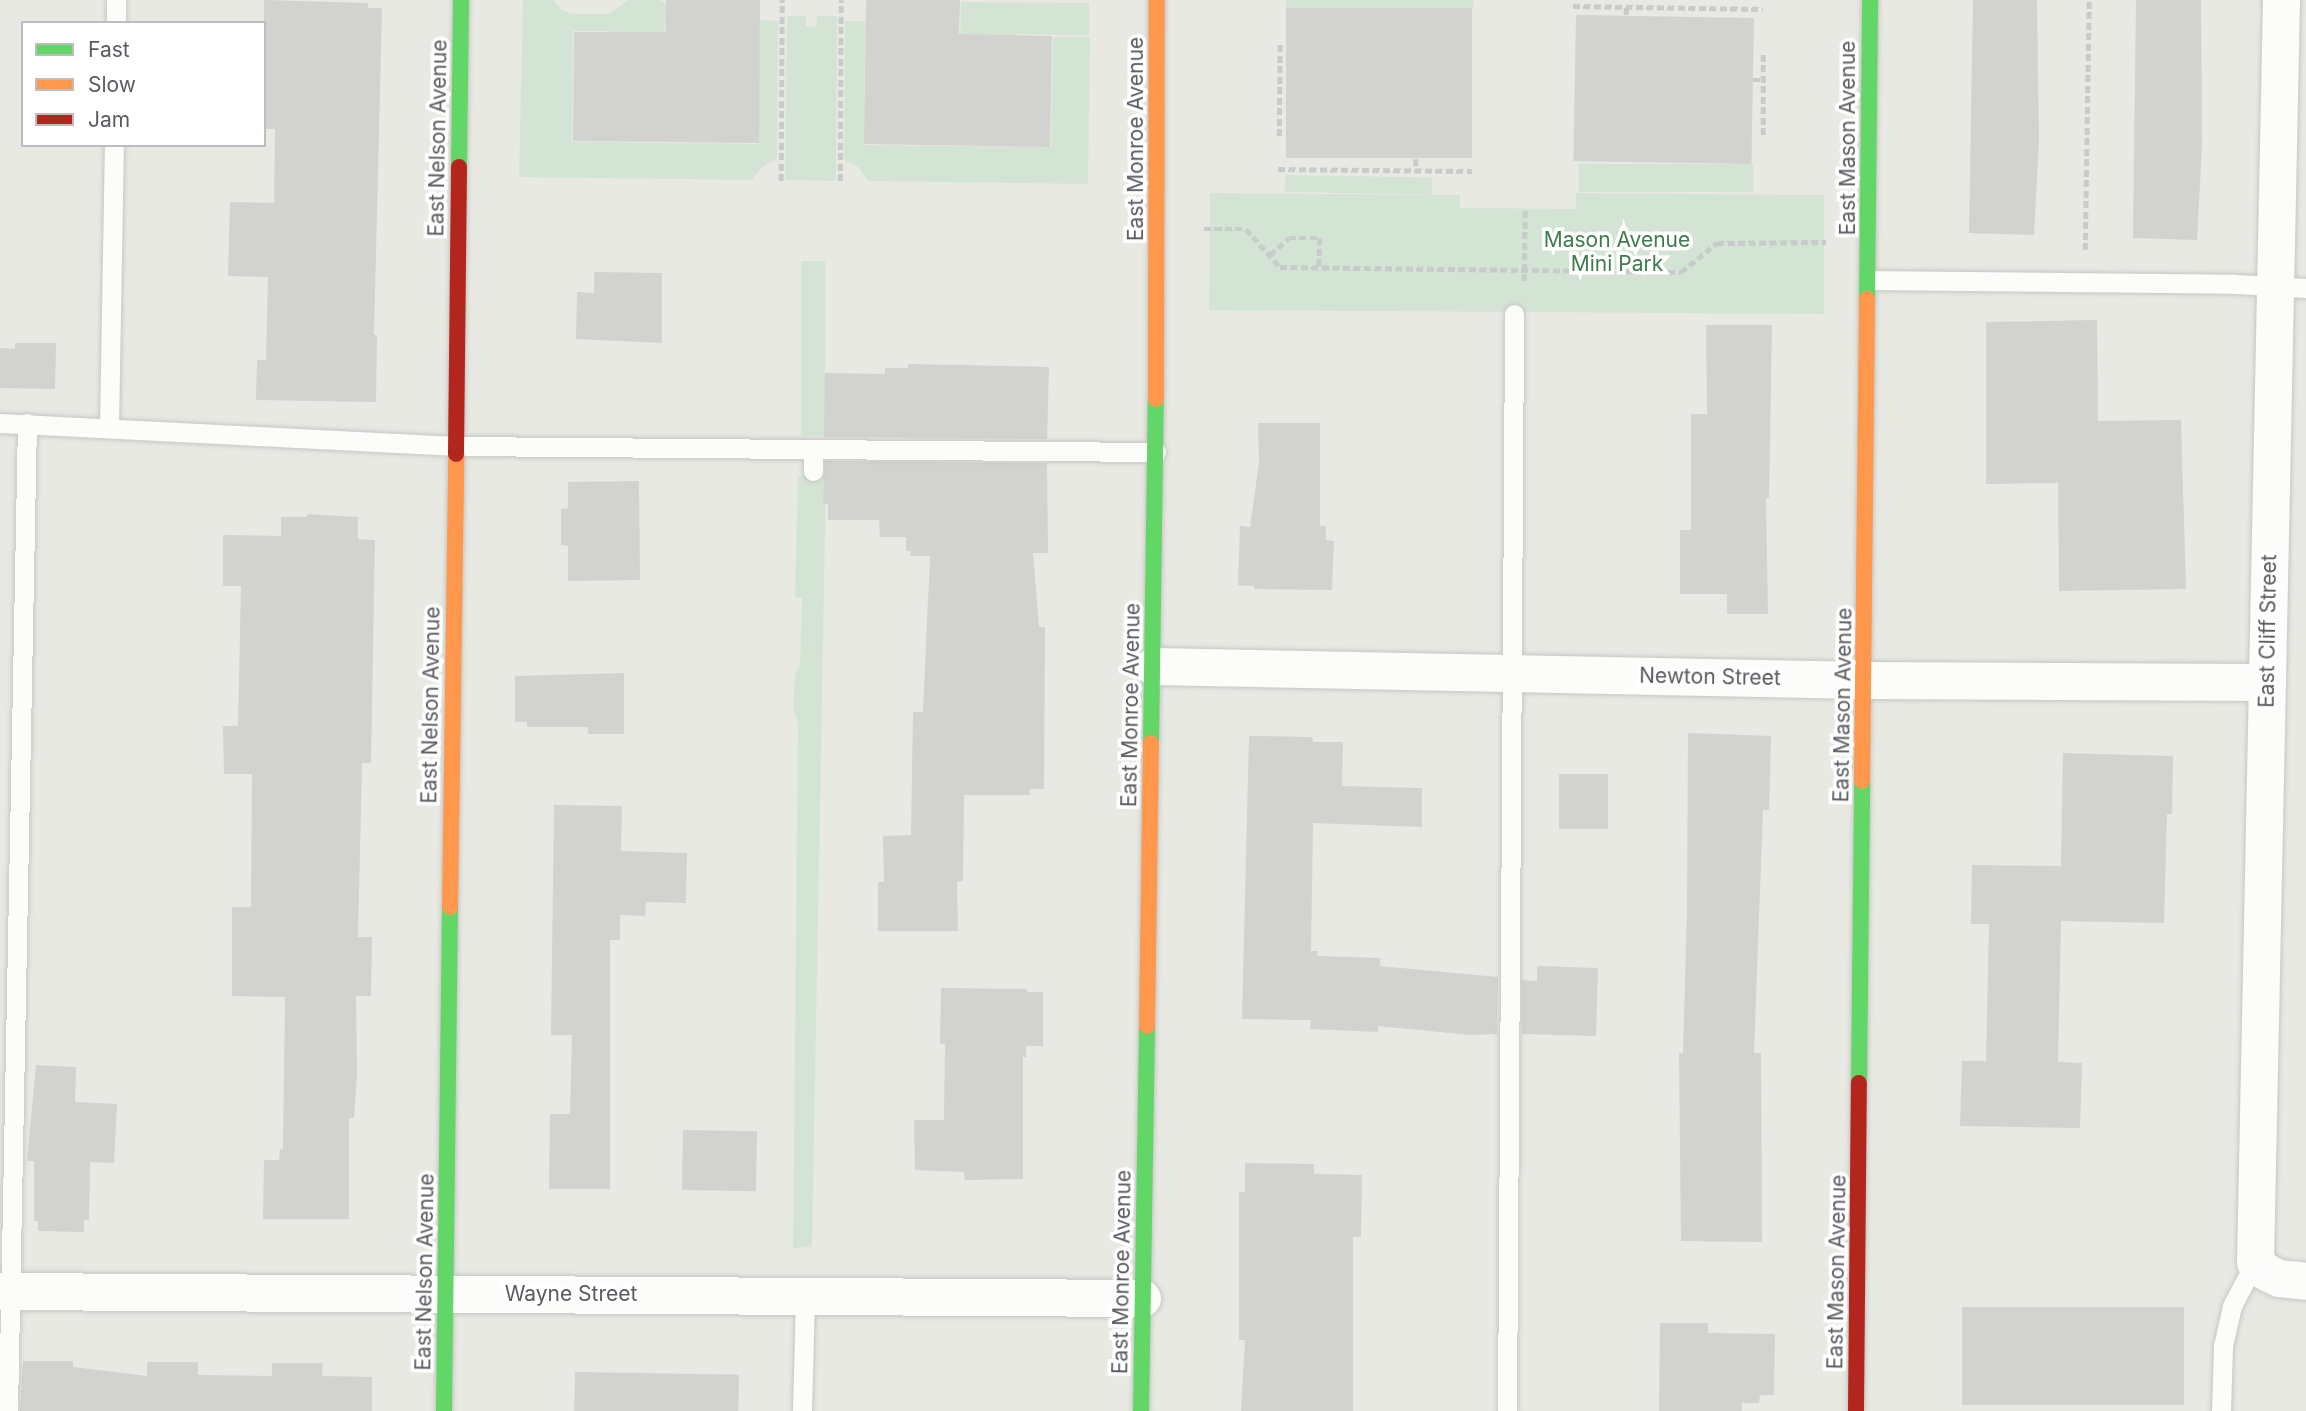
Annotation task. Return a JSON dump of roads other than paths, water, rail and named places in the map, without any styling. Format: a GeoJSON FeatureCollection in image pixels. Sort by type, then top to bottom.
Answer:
{"type":"FeatureCollection","features":[{"type":"Feature","properties":{"kind":"street","name":"East Nelson Avenue"},"geometry":{"type":"LineString","coordinates":[[444,1411],[461,0]]}},
{"type":"Feature","properties":{"kind":"street","name":"East Monroe Avenue"},"geometry":{"type":"LineString","coordinates":[[1141,1411],[1156,452],[1157,0]]}},
{"type":"Feature","properties":{"kind":"street","name":"East Mason Avenue"},"geometry":{"type":"LineString","coordinates":[[1856,1411],[1870,0]]}},
{"type":"Feature","properties":{"kind":"street","name":"East Cliff Street"},"geometry":{"type":"LineString","coordinates":[[2255,1262],[2267,682],[2291,288],[2281,0]]}},
{"type":"Feature","properties":{"kind":"street","name":"Newton Street"},"geometry":{"type":"LineString","coordinates":[[1153,666],[1865,680],[2267,682]]}},
{"type":"Feature","properties":{"kind":"street"},"geometry":{"type":"LineString","coordinates":[[2255,1262],[2266,1272],[2279,1278],[2306,1281]]}},
{"type":"Feature","properties":{"kind":"street","name":"Wayne Street"},"geometry":{"type":"LineString","coordinates":[[5,1291],[1142,1298]]}},
{"type":"Feature","properties":{"kind":"lane"},"geometry":{"type":"LineString","coordinates":[[116,0],[116,21]]}},
{"type":"Feature","properties":{"kind":"lane"},"geometry":{"type":"LineString","coordinates":[[109,427],[114,147]]}},
{"type":"Feature","properties":{"kind":"lane"},"geometry":{"type":"LineString","coordinates":[[1868,280],[2291,288]]}},
{"type":"Feature","properties":{"kind":"lane"},"geometry":{"type":"LineString","coordinates":[[1507,1411],[1514,314]]}},
{"type":"Feature","properties":{"kind":"lane"},"geometry":{"type":"LineString","coordinates":[[0,423],[456,446],[1156,452]]}},
{"type":"Feature","properties":{"kind":"lane"},"geometry":{"type":"LineString","coordinates":[[8,1411],[5,1291],[27,423]]}},
{"type":"Feature","properties":{"kind":"lane"},"geometry":{"type":"LineString","coordinates":[[813,449],[813,471]]}},
{"type":"Feature","properties":{"kind":"lane"},"geometry":{"type":"LineString","coordinates":[[2221,1411],[2223,1346],[2232,1306],[2255,1262]]}},
{"type":"Feature","properties":{"kind":"lane"},"geometry":{"type":"LineString","coordinates":[[802,1411],[805,1296]]}},
{"type":"Feature","properties":{"kind":"park label","name":"Mason Avenue Mini Park"},"geometry":{"type":"Point","coordinates":[1617,252]}}]}
